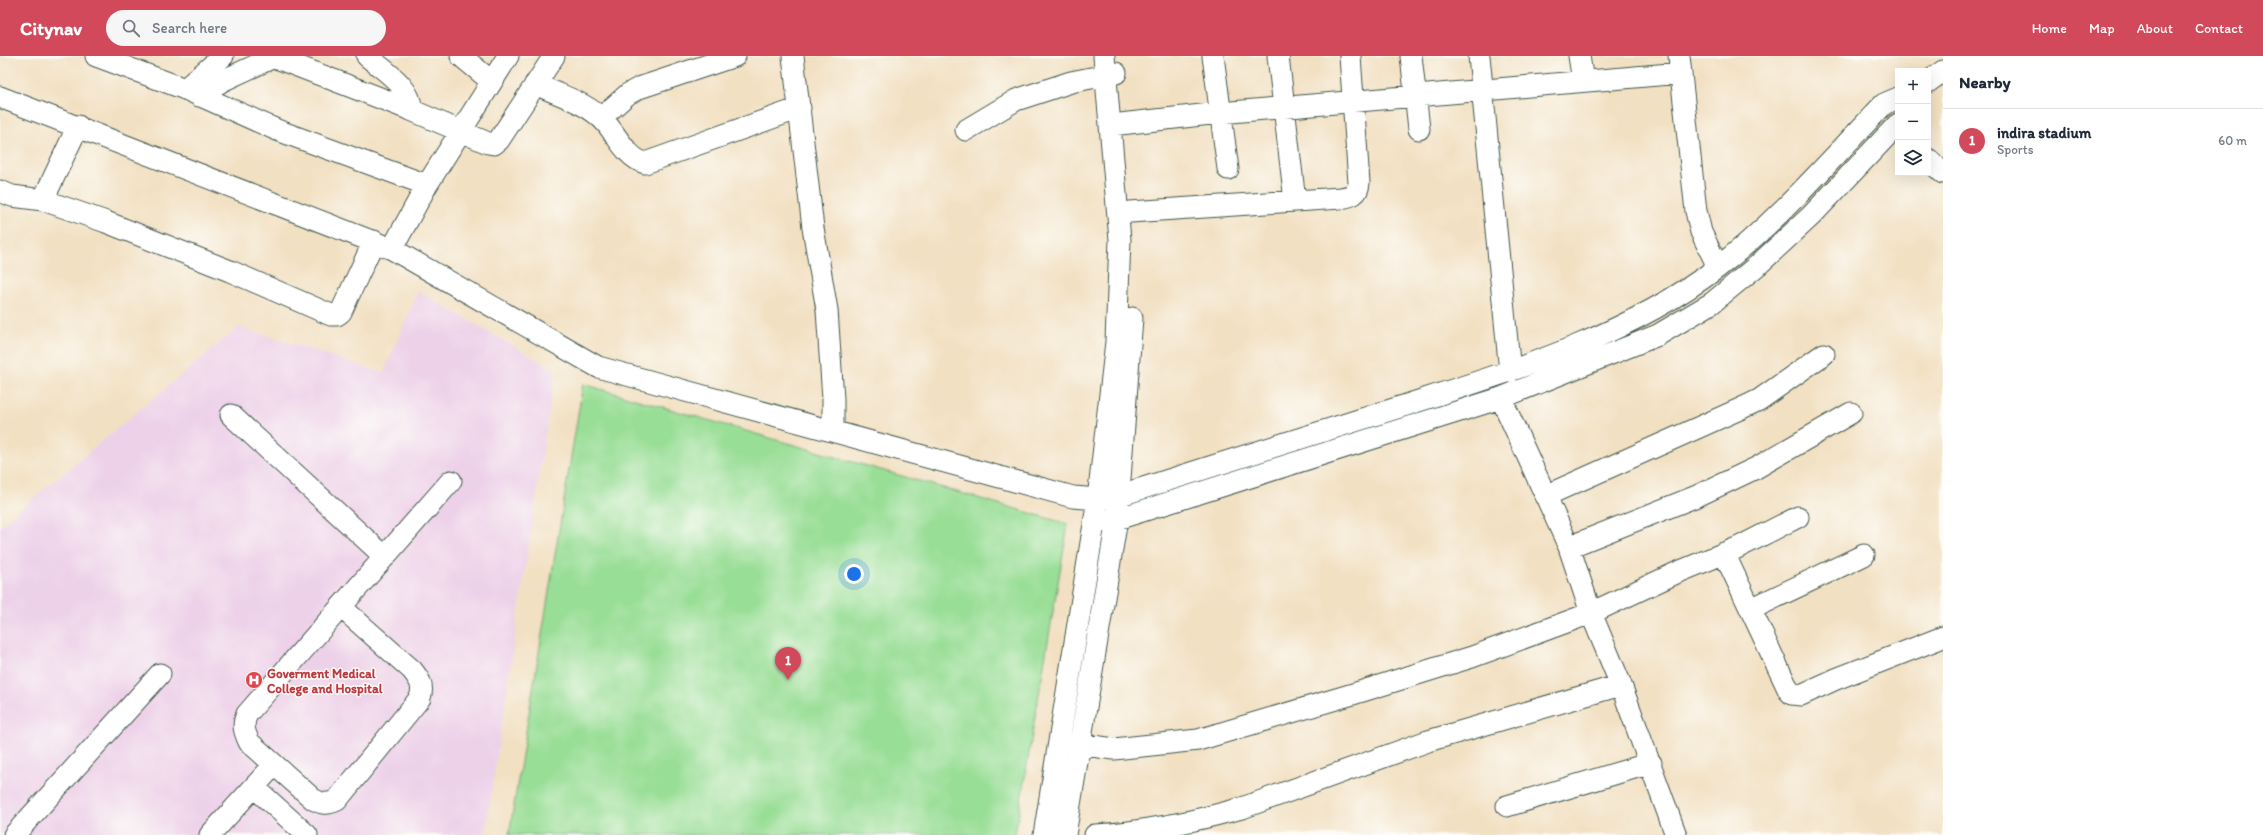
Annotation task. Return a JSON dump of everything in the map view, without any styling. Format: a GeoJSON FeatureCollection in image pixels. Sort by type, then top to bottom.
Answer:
{"type":"FeatureCollection","features":[{"type":"Feature","properties":{"kind":"street"},"geometry":{"type":"LineString","coordinates":[[96,56],[132,62],[192,93],[278,130],[427,185]]}},
{"type":"Feature","properties":{"kind":"street"},"geometry":{"type":"LineString","coordinates":[[192,93],[223,56]]}},
{"type":"Feature","properties":{"kind":"street"},"geometry":{"type":"LineString","coordinates":[[192,93],[222,81],[275,56],[411,110],[488,143],[494,144],[499,140],[554,56]]}},
{"type":"Feature","properties":{"kind":"street"},"geometry":{"type":"LineString","coordinates":[[367,56],[403,89],[412,103],[411,110]]}},
{"type":"Feature","properties":{"kind":"street"},"geometry":{"type":"LineString","coordinates":[[461,56],[492,81]]}},
{"type":"Feature","properties":{"kind":"street"},"geometry":{"type":"LineString","coordinates":[[0,192],[12,196],[43,200],[106,222],[174,248],[332,315],[337,315],[341,312],[383,245],[427,185],[508,56]]}},
{"type":"Feature","properties":{"kind":"street"},"geometry":{"type":"LineString","coordinates":[[601,118],[628,94],[639,88],[735,56]]}},
{"type":"Feature","properties":{"kind":"street"},"geometry":{"type":"LineString","coordinates":[[793,56],[813,228],[827,310],[833,399],[833,431]]}},
{"type":"Feature","properties":{"kind":"street"},"geometry":{"type":"LineString","coordinates":[[1213,56],[1228,169]]}},
{"type":"Feature","properties":{"kind":"street"},"geometry":{"type":"LineString","coordinates":[[1278,56],[1295,201]]}},
{"type":"Feature","properties":{"kind":"street"},"geometry":{"type":"LineString","coordinates":[[1130,212],[1341,198],[1352,196],[1357,192],[1358,164],[1350,56]]}},
{"type":"Feature","properties":{"kind":"street"},"geometry":{"type":"LineString","coordinates":[[1411,56],[1414,96],[1419,129]]}},
{"type":"Feature","properties":{"kind":"street"},"geometry":{"type":"LineString","coordinates":[[1478,56],[1510,372]]}},
{"type":"Feature","properties":{"kind":"street"},"geometry":{"type":"LineString","coordinates":[[1579,56],[1583,81]]}},
{"type":"Feature","properties":{"kind":"street"},"geometry":{"type":"LineString","coordinates":[[1116,124],[1220,113],[1583,81],[1680,64],[1696,211],[1700,232],[1718,268]]}},
{"type":"Feature","properties":{"kind":"street"},"geometry":{"type":"LineString","coordinates":[[966,130],[1016,100],[1071,82],[1110,65],[1116,124],[1130,212],[1133,306],[1117,519],[1065,835]]}},
{"type":"Feature","properties":{"kind":"street"},"geometry":{"type":"LineString","coordinates":[[1931,80],[1943,71]]}},
{"type":"Feature","properties":{"kind":"street"},"geometry":{"type":"LineString","coordinates":[[535,84],[586,107],[601,118],[638,161],[645,162],[800,108]]}},
{"type":"Feature","properties":{"kind":"street"},"geometry":{"type":"LineString","coordinates":[[0,97],[383,245],[598,367],[1073,497],[1098,499],[1118,496],[1510,372],[1582,343],[1642,315],[1682,292],[1718,268],[1776,215],[1884,104],[1895,99]]}},
{"type":"Feature","properties":{"kind":"street"},"geometry":{"type":"LineString","coordinates":[[1044,835],[1098,499],[1110,407],[1120,275],[1116,124]]}},
{"type":"Feature","properties":{"kind":"street"},"geometry":{"type":"LineString","coordinates":[[43,200],[78,126]]}},
{"type":"Feature","properties":{"kind":"street"},"geometry":{"type":"LineString","coordinates":[[1094,522],[1117,519],[1501,398],[1658,335],[1712,303],[1758,265],[1811,216],[1895,130]]}},
{"type":"Feature","properties":{"kind":"street"},"geometry":{"type":"LineString","coordinates":[[1931,162],[1943,173]]}},
{"type":"Feature","properties":{"kind":"street"},"geometry":{"type":"LineString","coordinates":[[1545,496],[1759,400],[1824,354]]}},
{"type":"Feature","properties":{"kind":"street"},"geometry":{"type":"LineString","coordinates":[[1501,398],[1569,547],[1591,613],[1622,684],[1676,835]]}},
{"type":"Feature","properties":{"kind":"street"},"geometry":{"type":"LineString","coordinates":[[1569,547],[1697,496],[1756,468],[1851,413]]}},
{"type":"Feature","properties":{"kind":"street"},"geometry":{"type":"LineString","coordinates":[[231,415],[385,557]]}},
{"type":"Feature","properties":{"kind":"street"},"geometry":{"type":"LineString","coordinates":[[341,607],[412,670],[421,681],[423,690],[420,698],[337,800],[330,804],[322,804],[313,799],[249,742],[244,727],[247,714],[451,481]]}},
{"type":"Feature","properties":{"kind":"street"},"geometry":{"type":"LineString","coordinates":[[1059,740],[1114,749],[1198,740],[1472,657],[1591,613],[1676,573],[1724,553],[1798,517]]}},
{"type":"Feature","properties":{"kind":"street"},"geometry":{"type":"LineString","coordinates":[[1724,553],[1789,691],[1796,696],[1943,638]]}},
{"type":"Feature","properties":{"kind":"street"},"geometry":{"type":"LineString","coordinates":[[1751,609],[1864,555]]}},
{"type":"Feature","properties":{"kind":"street"},"geometry":{"type":"LineString","coordinates":[[14,835],[160,674]]}},
{"type":"Feature","properties":{"kind":"street"},"geometry":{"type":"LineString","coordinates":[[1095,835],[1169,827],[1212,817],[1242,808],[1428,741],[1622,684]]}},
{"type":"Feature","properties":{"kind":"street"},"geometry":{"type":"LineString","coordinates":[[1507,806],[1651,763]]}},
{"type":"Feature","properties":{"kind":"street"},"geometry":{"type":"LineString","coordinates":[[210,835],[274,765]]}},
{"type":"Feature","properties":{"kind":"street"},"geometry":{"type":"LineString","coordinates":[[254,787],[307,835]]}},
{"type":"Feature","properties":{"kind":"shaded area","name":"Goverment Medical College and Hospital"},"geometry":{"type":"Polygon","coordinates":[[[418,291],[555,370],[485,835],[0,835],[0,526],[239,327],[384,373],[418,291]]]}},
{"type":"Feature","properties":{"kind":"green space"},"geometry":{"type":"Polygon","coordinates":[[[583,384],[1068,524],[1015,835],[509,835],[583,384]]]}},
{"type":"Feature","properties":{"kind":"place","name":"Goverment Medical College and Hospital"},"geometry":{"type":"Point","coordinates":[254,680]}},
{"type":"Feature","properties":{"kind":"place","name":"indira stadium"},"geometry":{"type":"Point","coordinates":[788,680]}}]}
